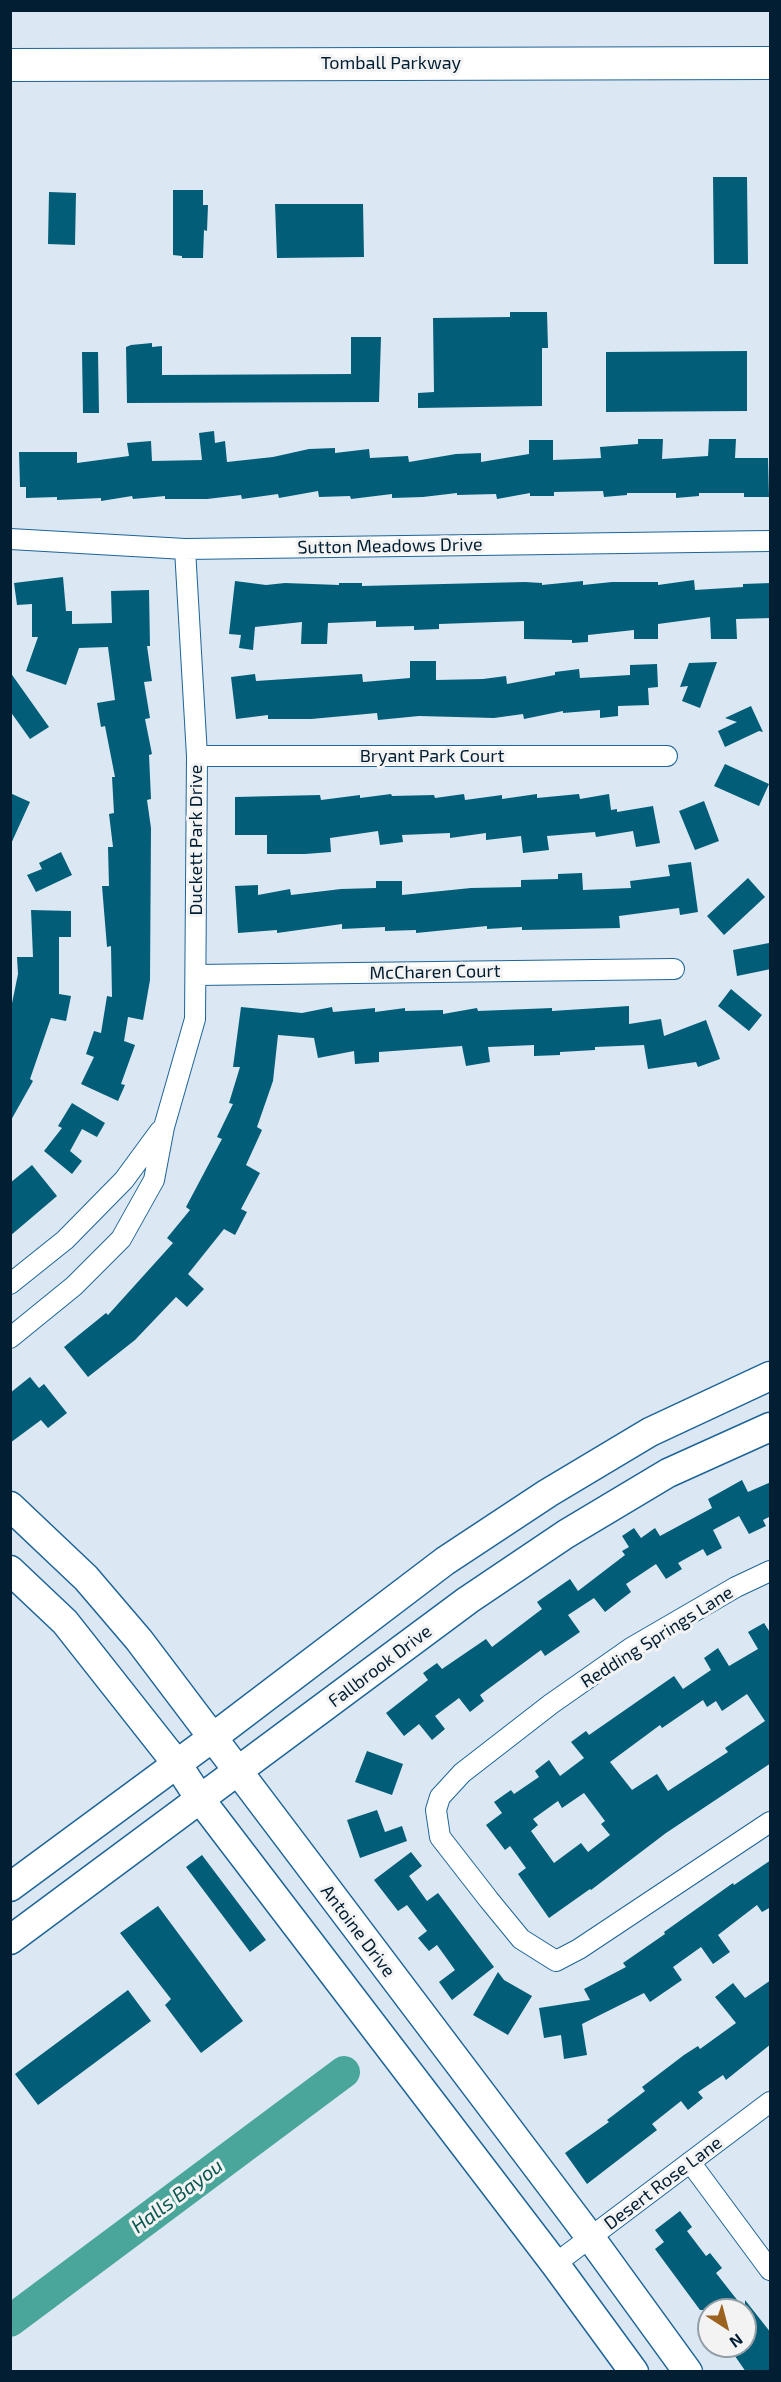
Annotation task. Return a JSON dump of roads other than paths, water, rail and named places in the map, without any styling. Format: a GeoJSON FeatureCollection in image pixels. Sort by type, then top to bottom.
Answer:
{"type":"FeatureCollection","features":[{"type":"Feature","properties":{"kind":"main road","name":"Tomball Parkway"},"geometry":{"type":"LineString","coordinates":[[10,65],[771,63]]}},
{"type":"Feature","properties":{"kind":"main road"},"geometry":{"type":"LineString","coordinates":[[10,1887],[212,1738],[445,1561],[548,1493],[650,1432],[771,1376]]}},
{"type":"Feature","properties":{"kind":"main road","name":"Fallbrook Drive"},"geometry":{"type":"LineString","coordinates":[[10,1940],[468,1600],[566,1534],[668,1473],[771,1427]]}},
{"type":"Feature","properties":{"kind":"main road","name":"Antoine Drive"},"geometry":{"type":"LineString","coordinates":[[10,1506],[86,1578],[139,1641],[590,2237],[688,2372]]}},
{"type":"Feature","properties":{"kind":"main road"},"geometry":{"type":"LineString","coordinates":[[10,1570],[65,1622],[177,1764],[555,2264],[633,2372]]}},
{"type":"Feature","properties":{"kind":"street","name":"Sutton Meadows Drive"},"geometry":{"type":"LineString","coordinates":[[10,539],[185,549],[771,541]]}},
{"type":"Feature","properties":{"kind":"street","name":"Duckett Park Drive"},"geometry":{"type":"LineString","coordinates":[[11,1337],[74,1286],[121,1239],[154,1180],[164,1127],[195,1019],[197,756],[185,549]]}},
{"type":"Feature","properties":{"kind":"street","name":"Bryant Park Court"},"geometry":{"type":"LineString","coordinates":[[197,756],[667,756]]}},
{"type":"Feature","properties":{"kind":"street","name":"McCharen Court"},"geometry":{"type":"LineString","coordinates":[[196,975],[674,969]]}},
{"type":"Feature","properties":{"kind":"street","name":"Duckett Park Drive"},"geometry":{"type":"LineString","coordinates":[[10,1284],[65,1240],[124,1180],[164,1127]]}},
{"type":"Feature","properties":{"kind":"street","name":"Redding Springs Lane"},"geometry":{"type":"LineString","coordinates":[[771,1571],[736,1587],[632,1648],[517,1729],[462,1773],[440,1797],[435,1810],[440,1837],[516,1934],[556,1961],[579,1949],[771,1822]]}},
{"type":"Feature","properties":{"kind":"street","name":"Desert Rose Lane"},"geometry":{"type":"LineString","coordinates":[[555,2264],[771,2102]]}},
{"type":"Feature","properties":{"kind":"street"},"geometry":{"type":"LineString","coordinates":[[690,2163],[771,2270]]}},
{"type":"Feature","properties":{"kind":"waterway","name":"Halls Bayou"},"geometry":{"type":"LineString","coordinates":[[10,2321],[344,2072]]}}]}
